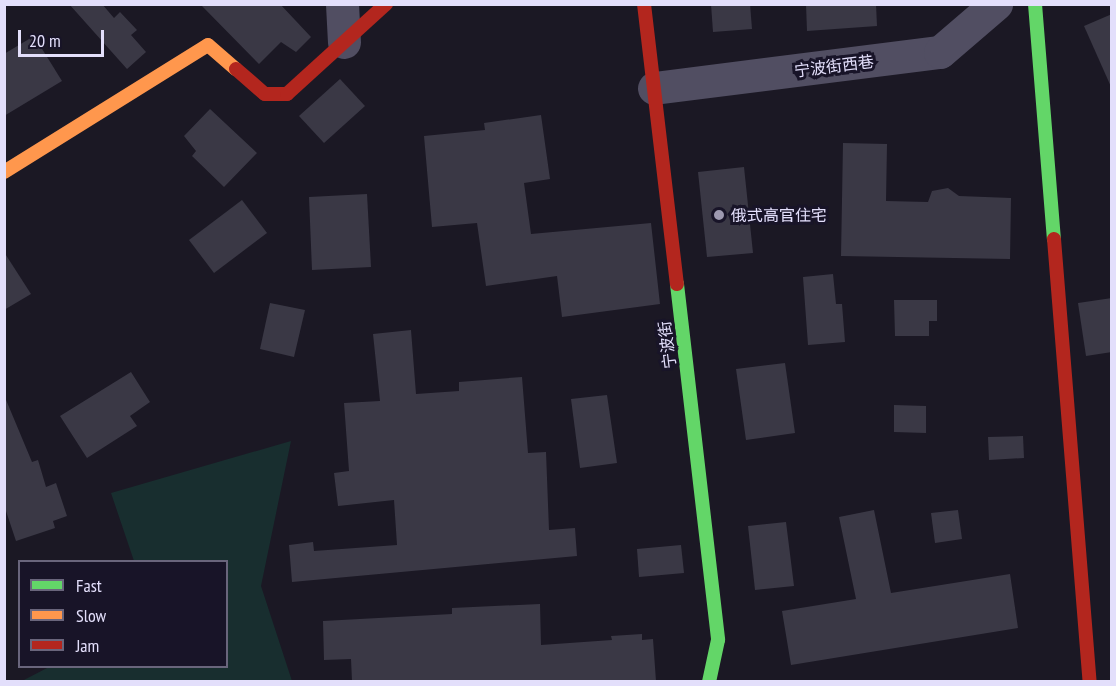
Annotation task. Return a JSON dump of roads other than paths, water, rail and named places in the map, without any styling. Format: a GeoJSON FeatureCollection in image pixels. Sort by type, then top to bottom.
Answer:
{"type":"FeatureCollection","features":[{"type":"Feature","properties":{"kind":"street"},"geometry":{"type":"LineString","coordinates":[[342,4],[344,42]]}},
{"type":"Feature","properties":{"kind":"street"},"geometry":{"type":"LineString","coordinates":[[4,172],[208,45],[265,94],[287,94],[387,4]]}},
{"type":"Feature","properties":{"kind":"street","name":"宁波街"},"geometry":{"type":"LineString","coordinates":[[644,4],[718,640],[709,681]]}},
{"type":"Feature","properties":{"kind":"street","name":"宁波街西巷"},"geometry":{"type":"LineString","coordinates":[[654,88],[940,52],[996,4]]}},
{"type":"Feature","properties":{"kind":"street"},"geometry":{"type":"LineString","coordinates":[[1035,4],[1090,681]]}},
{"type":"Feature","properties":{"kind":"place","name":"俄式高官住宅"},"geometry":{"type":"Point","coordinates":[719,215]}}]}
